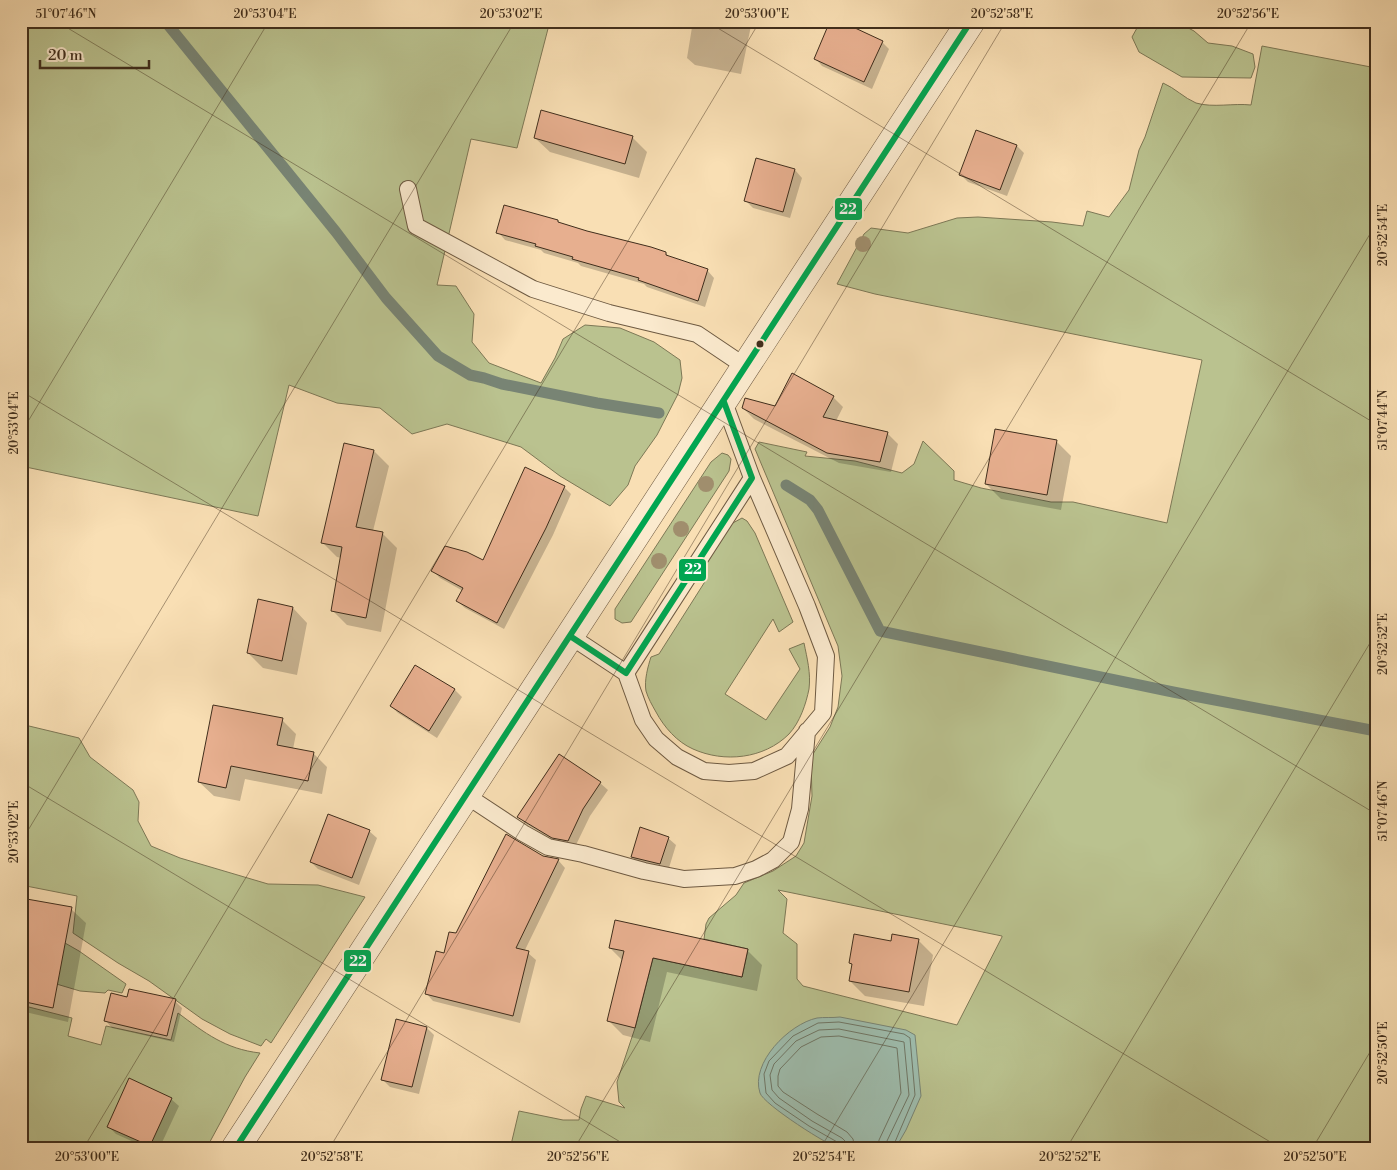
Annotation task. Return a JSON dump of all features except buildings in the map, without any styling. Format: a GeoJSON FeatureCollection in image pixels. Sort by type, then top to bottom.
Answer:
{"type":"FeatureCollection","features":[{"type":"Feature","properties":{"kind":"street"},"geometry":{"type":"LineString","coordinates":[[235,1149],[971,21]]}},
{"type":"Feature","properties":{"kind":"lane"},"geometry":{"type":"LineString","coordinates":[[408,189],[416,226],[533,289],[609,312],[697,334],[746,367]]}},
{"type":"Feature","properties":{"kind":"lane"},"geometry":{"type":"LineString","coordinates":[[570,636],[626,673],[643,720],[656,739],[677,757],[704,771],[730,773],[754,771],[786,756],[823,713],[826,656],[807,606],[752,478],[724,402]]}},
{"type":"Feature","properties":{"kind":"lane"},"geometry":{"type":"LineString","coordinates":[[626,673],[752,478]]}},
{"type":"Feature","properties":{"kind":"lane"},"geometry":{"type":"LineString","coordinates":[[467,796],[548,847],[583,854],[644,871],[684,878],[735,876],[756,870],[773,860],[791,842],[800,809],[807,731]]}},
{"type":"Feature","properties":{"kind":"green space"},"geometry":{"type":"Polygon","coordinates":[[[21,21],[550,21],[517,148],[471,139],[437,285],[456,286],[474,314],[472,342],[489,363],[541,383],[563,339],[585,325],[620,328],[654,342],[680,360],[682,378],[678,394],[657,435],[635,466],[628,485],[610,506],[560,476],[521,447],[447,424],[412,434],[380,408],[337,403],[289,385],[258,516],[21,466],[21,21]]]}},
{"type":"Feature","properties":{"kind":"green space"},"geometry":{"type":"Polygon","coordinates":[[[1175,21],[1194,31],[1208,43],[1232,46],[1253,54],[1255,67],[1251,78],[1182,77],[1139,52],[1132,37],[1137,28],[1157,22],[1175,21]]]}},
{"type":"Feature","properties":{"kind":"green space"},"geometry":{"type":"Polygon","coordinates":[[[1262,46],[1376,68],[1376,1149],[510,1149],[519,1111],[563,1120],[579,1120],[586,1096],[625,1108],[619,1102],[617,1082],[635,1028],[653,958],[742,977],[748,949],[704,939],[706,924],[709,918],[736,895],[744,883],[773,871],[796,856],[804,843],[812,796],[811,763],[813,754],[830,727],[838,707],[842,676],[838,646],[755,449],[759,442],[807,452],[805,456],[855,461],[902,473],[914,464],[923,441],[954,471],[954,480],[981,488],[1051,502],[1073,502],[1167,523],[1202,360],[875,294],[837,284],[864,234],[871,228],[908,233],[957,218],[978,217],[1083,226],[1087,211],[1109,217],[1129,190],[1139,150],[1163,83],[1196,103],[1209,105],[1251,105],[1262,46]],[[778,890],[787,899],[783,933],[797,944],[797,979],[803,986],[957,1025],[1002,936],[778,890]]]}},
{"type":"Feature","properties":{"kind":"green space"},"geometry":{"type":"Polygon","coordinates":[[[722,453],[728,455],[731,459],[729,471],[631,622],[622,623],[615,619],[615,609],[711,462],[722,453]]]}},
{"type":"Feature","properties":{"kind":"green space"},"geometry":{"type":"Polygon","coordinates":[[[742,518],[747,521],[755,533],[793,622],[779,632],[773,619],[725,694],[766,720],[800,669],[789,649],[804,643],[809,671],[809,689],[804,707],[789,734],[768,749],[743,756],[730,757],[718,756],[693,749],[672,734],[659,718],[649,699],[646,691],[646,678],[651,657],[659,654],[706,580],[697,579],[731,524],[742,518]]]}},
{"type":"Feature","properties":{"kind":"green space"},"geometry":{"type":"Polygon","coordinates":[[[21,721],[29,726],[79,738],[90,757],[133,790],[139,802],[138,821],[151,846],[180,858],[268,884],[318,885],[365,897],[271,1043],[266,1039],[261,1046],[230,1034],[202,1019],[149,981],[73,933],[77,896],[21,885],[21,721]]]}},
{"type":"Feature","properties":{"kind":"green space"},"geometry":{"type":"Polygon","coordinates":[[[65,943],[126,984],[122,993],[108,990],[105,993],[80,991],[43,980],[65,943]]]}},
{"type":"Feature","properties":{"kind":"green space"},"geometry":{"type":"Polygon","coordinates":[[[21,1005],[72,1018],[68,1036],[101,1045],[106,1026],[171,1040],[178,1013],[226,1044],[260,1053],[206,1149],[21,1149],[21,1005]]]}},
{"type":"Feature","properties":{"kind":"water"},"geometry":{"type":"Polygon","coordinates":[[[840,1017],[906,1030],[915,1035],[921,1096],[906,1130],[895,1149],[841,1149],[811,1133],[784,1115],[760,1093],[758,1081],[761,1069],[774,1046],[784,1036],[806,1022],[817,1018],[840,1017]]]}},
{"type":"Feature","properties":{"kind":"waterway"},"geometry":{"type":"LineString","coordinates":[[165,21],[336,232],[386,298],[438,356],[470,375],[502,384],[659,413]]}},
{"type":"Feature","properties":{"kind":"waterway"},"geometry":{"type":"LineString","coordinates":[[786,485],[810,500],[818,510],[880,631],[1173,692],[1376,731]]}},
{"type":"Feature","properties":{"kind":"transit line","name":"22"},"geometry":{"type":"LineString","coordinates":[[235,1149],[971,21]]}},
{"type":"Feature","properties":{"kind":"transit line","name":"22"},"geometry":{"type":"LineString","coordinates":[[570,636],[626,673],[752,478],[724,402]]}}]}
